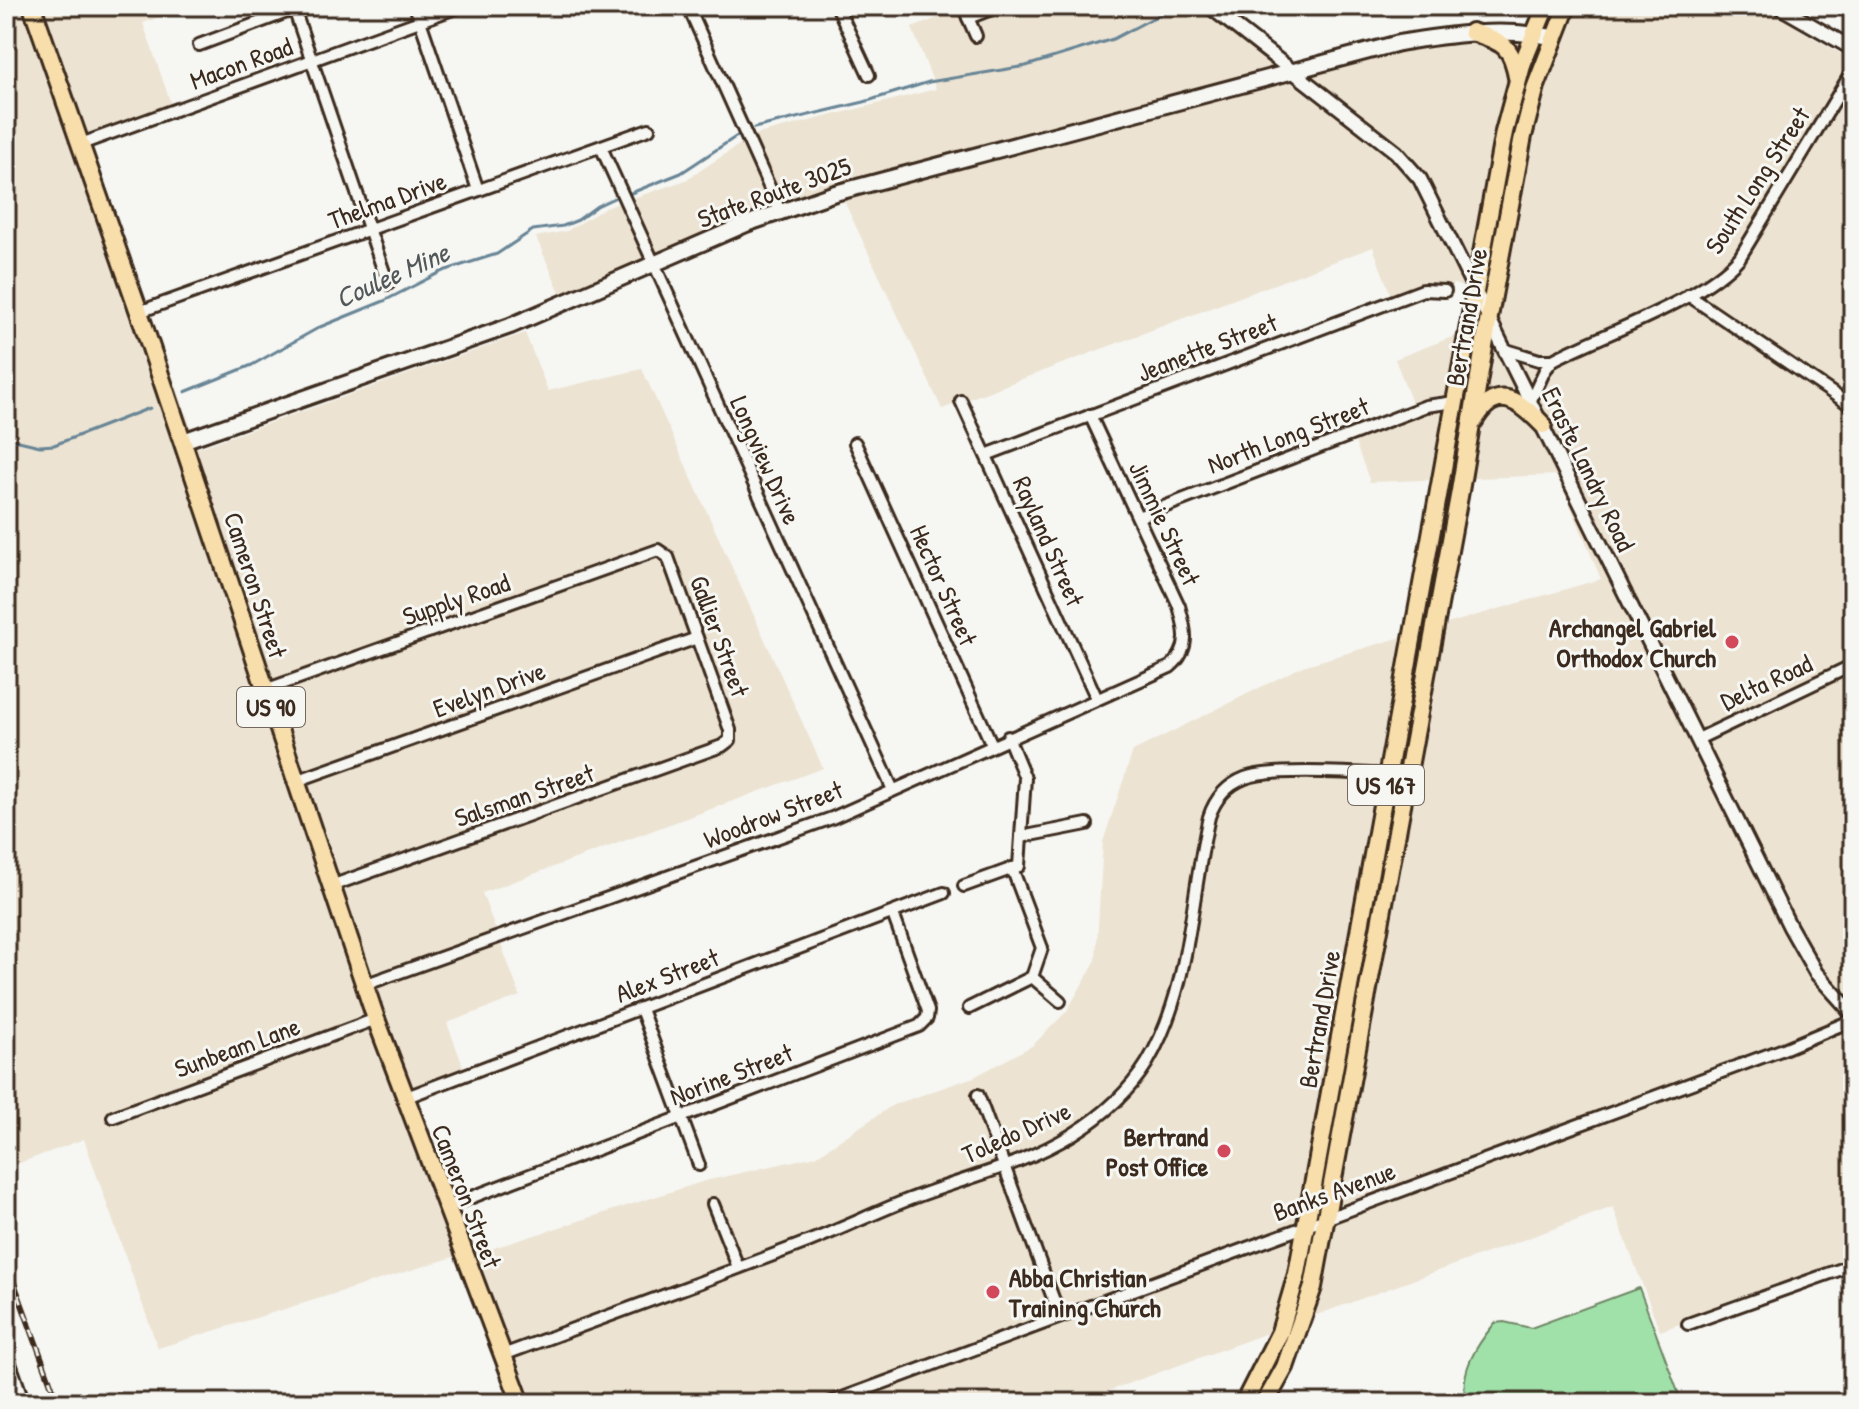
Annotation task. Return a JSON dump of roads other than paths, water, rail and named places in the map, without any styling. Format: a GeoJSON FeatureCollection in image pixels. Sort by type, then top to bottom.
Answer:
{"type":"FeatureCollection","features":[{"type":"Feature","properties":{"kind":"main road","name":"Cameron Street"},"geometry":{"type":"LineString","coordinates":[[32,6],[183,441],[364,985],[521,1403]]}},
{"type":"Feature","properties":{"kind":"main road","name":"Bertrand Drive"},"geometry":{"type":"LineString","coordinates":[[1244,1403],[1267,1361],[1286,1314],[1306,1225],[1504,132],[1533,34],[1546,6]]}},
{"type":"Feature","properties":{"kind":"main road","name":"Bertrand Drive"},"geometry":{"type":"LineString","coordinates":[[1265,1403],[1285,1367],[1309,1304],[1527,116],[1553,37],[1567,6]]}},
{"type":"Feature","properties":{"kind":"main road","name":"State Route 3025"},"geometry":{"type":"LineString","coordinates":[[183,441],[496,331],[780,211],[882,179],[1399,43],[1472,32],[1553,37]]}},
{"type":"Feature","properties":{"kind":"main road"},"geometry":{"type":"LineString","coordinates":[[1472,32],[1505,45],[1512,55],[1518,80]]}},
{"type":"Feature","properties":{"kind":"main road"},"geometry":{"type":"LineString","coordinates":[[1471,426],[1486,405],[1504,398],[1526,407],[1543,425]]}},
{"type":"Feature","properties":{"kind":"street"},"geometry":{"type":"LineString","coordinates":[[415,6],[478,190]]}},
{"type":"Feature","properties":{"kind":"street","name":"Macon Road"},"geometry":{"type":"LineString","coordinates":[[81,144],[461,6]]}},
{"type":"Feature","properties":{"kind":"street"},"geometry":{"type":"LineString","coordinates":[[688,6],[780,211]]}},
{"type":"Feature","properties":{"kind":"street"},"geometry":{"type":"LineString","coordinates":[[837,6],[869,75]]}},
{"type":"Feature","properties":{"kind":"street"},"geometry":{"type":"LineString","coordinates":[[963,6],[976,36]]}},
{"type":"Feature","properties":{"kind":"street"},"geometry":{"type":"LineString","coordinates":[[968,18],[999,6]]}},
{"type":"Feature","properties":{"kind":"street","name":"Eraste Landry Road"},"geometry":{"type":"LineString","coordinates":[[1209,6],[1410,166],[1432,200],[1808,959],[1816,973],[1853,1014]]}},
{"type":"Feature","properties":{"kind":"street"},"geometry":{"type":"LineString","coordinates":[[1778,6],[1853,49]]}},
{"type":"Feature","properties":{"kind":"street"},"geometry":{"type":"LineString","coordinates":[[199,45],[294,8],[388,284]]}},
{"type":"Feature","properties":{"kind":"street","name":"South Long Street"},"geometry":{"type":"LineString","coordinates":[[1553,360],[1688,295],[1730,269],[1853,70]]}},
{"type":"Feature","properties":{"kind":"street","name":"Thelma Drive"},"geometry":{"type":"LineString","coordinates":[[139,312],[649,129]]}},
{"type":"Feature","properties":{"kind":"street","name":"Longview Drive"},"geometry":{"type":"LineString","coordinates":[[601,147],[893,790]]}},
{"type":"Feature","properties":{"kind":"street","name":"Jeanette Street"},"geometry":{"type":"LineString","coordinates":[[986,455],[1423,290],[1445,291]]}},
{"type":"Feature","properties":{"kind":"street"},"geometry":{"type":"LineString","coordinates":[[1688,295],[1853,407]]}},
{"type":"Feature","properties":{"kind":"street"},"geometry":{"type":"LineString","coordinates":[[1506,350],[1528,358],[1553,360]]}},
{"type":"Feature","properties":{"kind":"street"},"geometry":{"type":"LineString","coordinates":[[1531,400],[1553,360]]}},
{"type":"Feature","properties":{"kind":"street","name":"Rayland Street"},"geometry":{"type":"LineString","coordinates":[[961,401],[1097,699]]}},
{"type":"Feature","properties":{"kind":"street","name":"North Long Street"},"geometry":{"type":"LineString","coordinates":[[1138,517],[1426,406],[1455,402]]}},
{"type":"Feature","properties":{"kind":"street","name":"Jimmie Street"},"geometry":{"type":"LineString","coordinates":[[1090,415],[1179,606],[1186,635],[1183,653]]}},
{"type":"Feature","properties":{"kind":"street","name":"Hector Street"},"geometry":{"type":"LineString","coordinates":[[855,443],[992,745]]}},
{"type":"Feature","properties":{"kind":"street","name":"Supply Road"},"geometry":{"type":"LineString","coordinates":[[265,690],[568,583],[652,550],[661,551]]}},
{"type":"Feature","properties":{"kind":"street","name":"Gallier Street"},"geometry":{"type":"LineString","coordinates":[[661,551],[668,557],[730,730],[730,740]]}},
{"type":"Feature","properties":{"kind":"street"},"geometry":{"type":"LineString","coordinates":[[1413,636],[1431,641]]}},
{"type":"Feature","properties":{"kind":"street","name":"Evelyn Drive"},"geometry":{"type":"LineString","coordinates":[[296,781],[697,638]]}},
{"type":"Feature","properties":{"kind":"street","name":"Woodrow Street"},"geometry":{"type":"LineString","coordinates":[[364,985],[832,818],[1170,667],[1183,653]]}},
{"type":"Feature","properties":{"kind":"street","name":"Delta Road"},"geometry":{"type":"LineString","coordinates":[[1698,739],[1853,665]]}},
{"type":"Feature","properties":{"kind":"street"},"geometry":{"type":"LineString","coordinates":[[964,886],[1019,866],[1025,778],[1008,737]]}},
{"type":"Feature","properties":{"kind":"street","name":"Salsman Street"},"geometry":{"type":"LineString","coordinates":[[331,886],[640,777],[722,746],[730,740]]}},
{"type":"Feature","properties":{"kind":"street","name":"Toledo Drive"},"geometry":{"type":"LineString","coordinates":[[503,1355],[1004,1165],[1057,1143],[1090,1123],[1117,1100],[1146,1063],[1164,1028],[1176,995],[1209,817],[1224,791],[1244,778],[1267,773],[1388,775]]}},
{"type":"Feature","properties":{"kind":"street"},"geometry":{"type":"LineString","coordinates":[[1021,837],[1087,824]]}},
{"type":"Feature","properties":{"kind":"street"},"geometry":{"type":"LineString","coordinates":[[969,1008],[1032,977],[1042,948],[1012,868]]}},
{"type":"Feature","properties":{"kind":"street","name":"Alex Street"},"geometry":{"type":"LineString","coordinates":[[404,1098],[944,893]]}},
{"type":"Feature","properties":{"kind":"street","name":"Norine Street"},"geometry":{"type":"LineString","coordinates":[[446,1207],[919,1026],[928,1015],[925,1002],[893,914]]}},
{"type":"Feature","properties":{"kind":"street"},"geometry":{"type":"LineString","coordinates":[[1032,977],[1060,1001]]}},
{"type":"Feature","properties":{"kind":"street"},"geometry":{"type":"LineString","coordinates":[[641,1009],[699,1165]]}},
{"type":"Feature","properties":{"kind":"street","name":"Sunbeam Lane"},"geometry":{"type":"LineString","coordinates":[[113,1117],[376,1019]]}},
{"type":"Feature","properties":{"kind":"street","name":"Banks Avenue"},"geometry":{"type":"LineString","coordinates":[[829,1403],[1853,1020]]}},
{"type":"Feature","properties":{"kind":"street"},"geometry":{"type":"LineString","coordinates":[[978,1095],[1060,1317]]}},
{"type":"Feature","properties":{"kind":"street"},"geometry":{"type":"LineString","coordinates":[[713,1204],[738,1267]]}},
{"type":"Feature","properties":{"kind":"street"},"geometry":{"type":"LineString","coordinates":[[1688,1324],[1853,1265]]}},
{"type":"Feature","properties":{"kind":"street"},"geometry":{"type":"LineString","coordinates":[[6,1352],[24,1403]]}},
{"type":"Feature","properties":{"kind":"waterway","name":"Coulee Mine"},"geometry":{"type":"LineString","coordinates":[[754,128],[864,102],[929,82],[1026,66],[1113,39],[1174,7]]}},
{"type":"Feature","properties":{"kind":"waterway","name":"Coulee Mine"},"geometry":{"type":"LineString","coordinates":[[631,193],[681,173],[737,136]]}},
{"type":"Feature","properties":{"kind":"waterway","name":"Coulee Mine"},"geometry":{"type":"LineString","coordinates":[[185,392],[252,365],[320,327],[384,301],[443,271],[497,254],[533,230],[563,226],[578,220],[614,198]]}},
{"type":"Feature","properties":{"kind":"waterway","name":"Coulee Mine"},"geometry":{"type":"LineString","coordinates":[[6,438],[40,446],[54,445],[150,408]]}},
{"type":"Feature","properties":{"kind":"railway"},"geometry":{"type":"LineString","coordinates":[[6,1261],[58,1403]]}},
{"type":"Feature","properties":{"kind":"place","name":"Archangel Gabriel Orthodox Church"},"geometry":{"type":"Point","coordinates":[1732,642]}},
{"type":"Feature","properties":{"kind":"place","name":"Bertrand Post Office"},"geometry":{"type":"Point","coordinates":[1224,1151]}},
{"type":"Feature","properties":{"kind":"place","name":"Abba Christian Training Church"},"geometry":{"type":"Point","coordinates":[993,1292]}}]}
